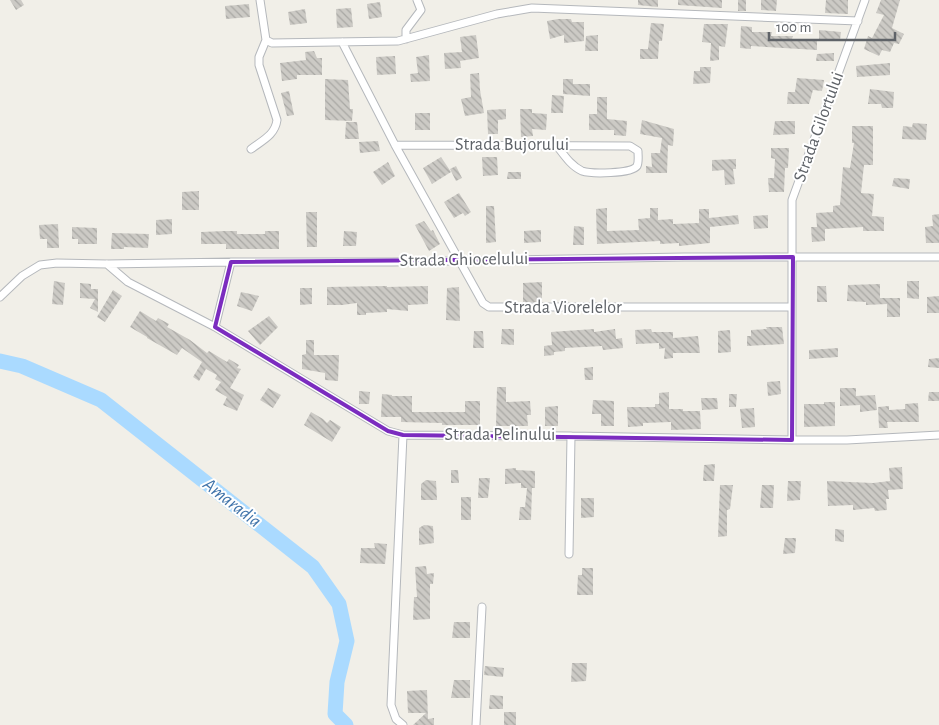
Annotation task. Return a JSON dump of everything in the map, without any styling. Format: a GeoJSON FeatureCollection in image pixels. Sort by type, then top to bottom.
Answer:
{"type":"FeatureCollection","features":[{"type":"Feature","properties":{"kind":"street"},"geometry":{"type":"LineString","coordinates":[[252,149],[272,134],[277,120],[276,112],[259,65],[259,57],[266,40],[260,0]]}},
{"type":"Feature","properties":{"kind":"street"},"geometry":{"type":"LineString","coordinates":[[406,39],[406,30],[421,10],[418,0]]}},
{"type":"Feature","properties":{"kind":"street","name":"Strada Gilortului"},"geometry":{"type":"LineString","coordinates":[[793,257],[792,200],[865,0]]}},
{"type":"Feature","properties":{"kind":"street"},"geometry":{"type":"LineString","coordinates":[[266,40],[272,43],[406,39],[497,14],[532,8],[858,21]]}},
{"type":"Feature","properties":{"kind":"street","name":"Strada Viorelelor"},"geometry":{"type":"LineString","coordinates":[[342,42],[395,144],[459,260],[483,303],[489,308],[792,307]]}},
{"type":"Feature","properties":{"kind":"street","name":"Strada Bujorului"},"geometry":{"type":"LineString","coordinates":[[395,144],[630,146],[638,151],[639,158],[637,166],[631,171],[609,173],[584,171],[571,164],[557,146]]}},
{"type":"Feature","properties":{"kind":"street"},"geometry":{"type":"LineString","coordinates":[[792,440],[793,257]]}},
{"type":"Feature","properties":{"kind":"street","name":"Strada Ghiocelului"},"geometry":{"type":"LineString","coordinates":[[0,297],[22,276],[40,265],[66,263],[939,257]]}},
{"type":"Feature","properties":{"kind":"street"},"geometry":{"type":"LineString","coordinates":[[215,328],[231,262]]}},
{"type":"Feature","properties":{"kind":"street","name":"Strada Pelinului"},"geometry":{"type":"LineString","coordinates":[[107,264],[128,282],[215,328],[388,431],[403,435],[792,440],[847,440],[939,435]]}},
{"type":"Feature","properties":{"kind":"street"},"geometry":{"type":"LineString","coordinates":[[403,435],[391,705],[396,719],[403,725]]}},
{"type":"Feature","properties":{"kind":"street"},"geometry":{"type":"LineString","coordinates":[[569,554],[571,436]]}},
{"type":"Feature","properties":{"kind":"street"},"geometry":{"type":"LineString","coordinates":[[476,725],[482,606]]}},
{"type":"Feature","properties":{"kind":"highlighted area"},"geometry":{"type":"Polygon","coordinates":[[[793,257],[792,440],[403,435],[388,431],[215,327],[231,262],[793,257]]]}},
{"type":"Feature","properties":{"kind":"building"},"geometry":{"type":"Polygon","coordinates":[[[10,0],[21,0],[24,5],[16,10],[10,0]]]}},
{"type":"Feature","properties":{"kind":"building"},"geometry":{"type":"Polygon","coordinates":[[[638,0],[658,0],[658,7],[638,5],[638,0]]]}},
{"type":"Feature","properties":{"kind":"building"},"geometry":{"type":"Polygon","coordinates":[[[678,0],[722,0],[722,8],[678,5],[678,0]]]}},
{"type":"Feature","properties":{"kind":"building"},"geometry":{"type":"Polygon","coordinates":[[[738,0],[746,0],[746,11],[738,11],[738,0]]]}},
{"type":"Feature","properties":{"kind":"building"},"geometry":{"type":"Polygon","coordinates":[[[761,0],[777,0],[776,11],[761,10],[761,0]]]}},
{"type":"Feature","properties":{"kind":"building"},"geometry":{"type":"Polygon","coordinates":[[[826,0],[848,0],[848,14],[825,13],[826,0]]]}},
{"type":"Feature","properties":{"kind":"building"},"geometry":{"type":"Polygon","coordinates":[[[881,0],[900,0],[892,28],[904,34],[899,44],[894,43],[890,52],[882,50],[879,56],[864,49],[868,36],[872,38],[884,15],[876,13],[881,0]]]}},
{"type":"Feature","properties":{"kind":"building"},"geometry":{"type":"Polygon","coordinates":[[[380,2],[382,17],[369,19],[367,4],[380,2]]]}},
{"type":"Feature","properties":{"kind":"building"},"geometry":{"type":"Polygon","coordinates":[[[249,4],[250,17],[226,19],[225,6],[249,4]]]}},
{"type":"Feature","properties":{"kind":"building"},"geometry":{"type":"Polygon","coordinates":[[[351,8],[353,27],[337,28],[336,9],[351,8]]]}},
{"type":"Feature","properties":{"kind":"building"},"geometry":{"type":"Polygon","coordinates":[[[305,9],[307,23],[290,25],[288,12],[305,9]]]}},
{"type":"Feature","properties":{"kind":"building"},"geometry":{"type":"Polygon","coordinates":[[[558,19],[584,22],[584,41],[564,43],[564,35],[550,39],[547,21],[558,19]]]}},
{"type":"Feature","properties":{"kind":"building"},"geometry":{"type":"Polygon","coordinates":[[[651,23],[664,24],[662,41],[659,41],[658,59],[640,59],[640,49],[648,49],[651,23]]]}},
{"type":"Feature","properties":{"kind":"building"},"geometry":{"type":"Polygon","coordinates":[[[704,24],[728,24],[725,47],[719,46],[719,60],[710,61],[711,43],[702,42],[704,24]]]}},
{"type":"Feature","properties":{"kind":"building"},"geometry":{"type":"Polygon","coordinates":[[[741,26],[752,27],[752,32],[772,32],[771,36],[793,36],[792,39],[817,40],[817,50],[751,46],[751,49],[740,48],[741,26]]]}},
{"type":"Feature","properties":{"kind":"building"},"geometry":{"type":"Polygon","coordinates":[[[819,30],[841,32],[840,40],[819,39],[819,30]]]}},
{"type":"Feature","properties":{"kind":"building"},"geometry":{"type":"Polygon","coordinates":[[[476,35],[479,58],[460,61],[461,68],[445,69],[444,53],[462,52],[460,37],[476,35]]]}},
{"type":"Feature","properties":{"kind":"building"},"geometry":{"type":"Polygon","coordinates":[[[598,35],[598,51],[585,51],[586,36],[598,35]]]}},
{"type":"Feature","properties":{"kind":"building"},"geometry":{"type":"Polygon","coordinates":[[[314,51],[317,58],[322,58],[322,75],[297,75],[297,79],[282,81],[280,63],[306,60],[305,52],[314,51]]]}},
{"type":"Feature","properties":{"kind":"building"},"geometry":{"type":"Polygon","coordinates":[[[834,53],[834,61],[816,61],[817,54],[834,53]]]}},
{"type":"Feature","properties":{"kind":"building"},"geometry":{"type":"Polygon","coordinates":[[[429,55],[430,81],[411,82],[410,74],[418,73],[416,57],[429,55]]]}},
{"type":"Feature","properties":{"kind":"building"},"geometry":{"type":"Polygon","coordinates":[[[395,56],[396,74],[377,75],[376,57],[395,56]]]}},
{"type":"Feature","properties":{"kind":"building"},"geometry":{"type":"Polygon","coordinates":[[[890,63],[890,75],[857,77],[856,66],[890,63]]]}},
{"type":"Feature","properties":{"kind":"building"},"geometry":{"type":"Polygon","coordinates":[[[700,67],[711,67],[710,83],[693,84],[694,71],[700,71],[700,67]]]}},
{"type":"Feature","properties":{"kind":"building"},"geometry":{"type":"Polygon","coordinates":[[[479,73],[484,113],[465,116],[461,99],[471,97],[470,74],[479,73]]]}},
{"type":"Feature","properties":{"kind":"building"},"geometry":{"type":"Polygon","coordinates":[[[797,78],[824,80],[822,91],[813,90],[809,104],[787,104],[788,92],[795,92],[797,78]]]}},
{"type":"Feature","properties":{"kind":"building"},"geometry":{"type":"Polygon","coordinates":[[[325,79],[348,80],[350,109],[353,109],[352,121],[325,120],[325,79]]]}},
{"type":"Feature","properties":{"kind":"building"},"geometry":{"type":"Polygon","coordinates":[[[563,79],[573,79],[573,84],[590,84],[590,96],[563,94],[563,79]]]}},
{"type":"Feature","properties":{"kind":"building"},"geometry":{"type":"Polygon","coordinates":[[[870,89],[894,92],[893,108],[882,108],[881,104],[868,104],[870,89]]]}},
{"type":"Feature","properties":{"kind":"building"},"geometry":{"type":"Polygon","coordinates":[[[289,91],[294,115],[287,116],[281,93],[289,91]]]}},
{"type":"Feature","properties":{"kind":"building"},"geometry":{"type":"Polygon","coordinates":[[[552,95],[564,96],[563,113],[551,113],[552,95]]]}},
{"type":"Feature","properties":{"kind":"building"},"geometry":{"type":"Polygon","coordinates":[[[597,97],[607,97],[607,119],[627,121],[626,136],[614,135],[614,130],[589,130],[589,114],[597,114],[597,97]]]}},
{"type":"Feature","properties":{"kind":"building"},"geometry":{"type":"Polygon","coordinates":[[[506,109],[506,119],[498,120],[498,134],[488,134],[487,110],[506,109]]]}},
{"type":"Feature","properties":{"kind":"building"},"geometry":{"type":"Polygon","coordinates":[[[520,109],[532,109],[532,113],[547,114],[546,130],[532,129],[533,136],[521,137],[520,109]]]}},
{"type":"Feature","properties":{"kind":"building"},"geometry":{"type":"Polygon","coordinates":[[[415,113],[430,113],[430,130],[415,130],[415,113]]]}},
{"type":"Feature","properties":{"kind":"building"},"geometry":{"type":"Polygon","coordinates":[[[642,120],[674,129],[673,146],[668,145],[667,173],[646,173],[646,166],[652,167],[651,153],[660,153],[662,138],[640,134],[642,120]]]}},
{"type":"Feature","properties":{"kind":"building"},"geometry":{"type":"Polygon","coordinates":[[[775,121],[795,121],[795,134],[773,135],[775,121]]]}},
{"type":"Feature","properties":{"kind":"building"},"geometry":{"type":"Polygon","coordinates":[[[346,122],[357,122],[359,139],[345,139],[346,122]]]}},
{"type":"Feature","properties":{"kind":"building"},"geometry":{"type":"Polygon","coordinates":[[[913,123],[927,124],[926,140],[902,139],[903,126],[912,127],[913,123]]]}},
{"type":"Feature","properties":{"kind":"building"},"geometry":{"type":"Polygon","coordinates":[[[852,126],[873,126],[873,165],[864,165],[861,193],[874,194],[872,216],[884,217],[884,231],[863,231],[863,227],[825,229],[825,241],[812,242],[811,227],[817,227],[816,213],[833,212],[833,206],[840,205],[843,167],[850,168],[854,143],[852,143],[852,126]]]}},
{"type":"Feature","properties":{"kind":"building"},"geometry":{"type":"Polygon","coordinates":[[[378,141],[380,151],[360,153],[359,142],[378,141]]]}},
{"type":"Feature","properties":{"kind":"building"},"geometry":{"type":"Polygon","coordinates":[[[771,148],[789,148],[788,168],[785,168],[784,192],[769,192],[768,178],[774,178],[775,159],[771,158],[771,148]]]}},
{"type":"Feature","properties":{"kind":"building"},"geometry":{"type":"Polygon","coordinates":[[[441,157],[451,172],[432,184],[423,168],[441,157]]]}},
{"type":"Feature","properties":{"kind":"building"},"geometry":{"type":"Polygon","coordinates":[[[482,157],[497,157],[498,175],[483,176],[482,157]]]}},
{"type":"Feature","properties":{"kind":"building"},"geometry":{"type":"Polygon","coordinates":[[[736,159],[736,169],[733,169],[735,184],[725,185],[724,170],[712,171],[712,160],[736,159]]]}},
{"type":"Feature","properties":{"kind":"building"},"geometry":{"type":"Polygon","coordinates":[[[388,162],[395,176],[382,185],[373,172],[388,162]]]}},
{"type":"Feature","properties":{"kind":"building"},"geometry":{"type":"Polygon","coordinates":[[[456,166],[462,178],[456,181],[450,169],[456,166]]]}},
{"type":"Feature","properties":{"kind":"building"},"geometry":{"type":"Polygon","coordinates":[[[508,172],[521,172],[521,179],[507,179],[508,172]]]}},
{"type":"Feature","properties":{"kind":"building"},"geometry":{"type":"Polygon","coordinates":[[[894,178],[910,179],[909,189],[892,186],[894,178]]]}},
{"type":"Feature","properties":{"kind":"building"},"geometry":{"type":"Polygon","coordinates":[[[199,191],[199,210],[182,210],[182,192],[199,191]]]}},
{"type":"Feature","properties":{"kind":"building"},"geometry":{"type":"Polygon","coordinates":[[[459,193],[471,212],[465,216],[463,213],[454,218],[444,202],[459,193]]]}},
{"type":"Feature","properties":{"kind":"building"},"geometry":{"type":"Polygon","coordinates":[[[486,206],[494,206],[496,242],[486,243],[486,206]]]}},
{"type":"Feature","properties":{"kind":"building"},"geometry":{"type":"Polygon","coordinates":[[[607,208],[607,231],[639,230],[638,219],[650,218],[650,208],[658,208],[658,220],[673,219],[673,224],[699,223],[699,209],[709,209],[709,218],[738,215],[739,224],[710,227],[710,243],[679,246],[679,243],[660,244],[660,241],[597,244],[596,209],[607,208]]]}},
{"type":"Feature","properties":{"kind":"building"},"geometry":{"type":"Polygon","coordinates":[[[306,212],[317,212],[317,247],[307,247],[306,212]]]}},
{"type":"Feature","properties":{"kind":"building"},"geometry":{"type":"Polygon","coordinates":[[[939,214],[939,243],[926,243],[925,227],[933,226],[932,215],[939,214]]]}},
{"type":"Feature","properties":{"kind":"building"},"geometry":{"type":"Polygon","coordinates":[[[768,215],[768,228],[754,229],[753,216],[768,215]]]}},
{"type":"Feature","properties":{"kind":"building"},"geometry":{"type":"Polygon","coordinates":[[[172,219],[172,234],[156,235],[156,220],[172,219]]]}},
{"type":"Feature","properties":{"kind":"building"},"geometry":{"type":"Polygon","coordinates":[[[424,221],[431,231],[433,230],[440,244],[429,251],[415,225],[424,221]]]}},
{"type":"Feature","properties":{"kind":"building"},"geometry":{"type":"Polygon","coordinates":[[[58,224],[59,248],[47,248],[47,239],[40,239],[39,225],[58,224]]]}},
{"type":"Feature","properties":{"kind":"building"},"geometry":{"type":"Polygon","coordinates":[[[574,226],[584,227],[584,245],[573,245],[574,226]]]}},
{"type":"Feature","properties":{"kind":"building"},"geometry":{"type":"Polygon","coordinates":[[[72,227],[97,228],[97,244],[78,244],[78,239],[72,239],[72,227]]]}},
{"type":"Feature","properties":{"kind":"building"},"geometry":{"type":"Polygon","coordinates":[[[541,230],[541,242],[524,243],[524,231],[541,230]]]}},
{"type":"Feature","properties":{"kind":"building"},"geometry":{"type":"Polygon","coordinates":[[[237,231],[237,234],[265,234],[265,231],[279,231],[279,249],[226,249],[226,244],[201,244],[201,232],[237,231]]]}},
{"type":"Feature","properties":{"kind":"building"},"geometry":{"type":"Polygon","coordinates":[[[344,231],[357,232],[356,246],[343,246],[344,231]]]}},
{"type":"Feature","properties":{"kind":"building"},"geometry":{"type":"Polygon","coordinates":[[[112,233],[149,234],[148,248],[124,247],[124,249],[111,249],[112,233]]]}},
{"type":"Feature","properties":{"kind":"building"},"geometry":{"type":"Polygon","coordinates":[[[54,281],[65,283],[63,305],[52,304],[54,281]]]}},
{"type":"Feature","properties":{"kind":"building"},"geometry":{"type":"Polygon","coordinates":[[[907,281],[919,281],[919,299],[907,298],[907,281]]]}},
{"type":"Feature","properties":{"kind":"building"},"geometry":{"type":"Polygon","coordinates":[[[542,282],[542,302],[523,302],[523,283],[542,282]]]}},
{"type":"Feature","properties":{"kind":"building"},"geometry":{"type":"Polygon","coordinates":[[[80,283],[91,284],[91,289],[98,289],[98,312],[90,308],[95,299],[80,298],[80,283]]]}},
{"type":"Feature","properties":{"kind":"building"},"geometry":{"type":"Polygon","coordinates":[[[880,284],[880,298],[900,298],[900,317],[887,317],[887,304],[866,305],[866,302],[847,301],[848,285],[880,284]]]}},
{"type":"Feature","properties":{"kind":"building"},"geometry":{"type":"Polygon","coordinates":[[[428,286],[428,304],[408,305],[408,311],[387,309],[387,312],[366,313],[366,315],[357,315],[357,303],[327,305],[327,287],[428,286]]]}},
{"type":"Feature","properties":{"kind":"building"},"geometry":{"type":"Polygon","coordinates":[[[817,286],[826,286],[827,302],[817,302],[817,286]]]}},
{"type":"Feature","properties":{"kind":"building"},"geometry":{"type":"Polygon","coordinates":[[[459,287],[460,321],[446,320],[447,288],[459,287]]]}},
{"type":"Feature","properties":{"kind":"building"},"geometry":{"type":"Polygon","coordinates":[[[300,288],[312,288],[312,304],[300,305],[300,288]]]}},
{"type":"Feature","properties":{"kind":"building"},"geometry":{"type":"Polygon","coordinates":[[[113,290],[122,296],[105,322],[97,317],[113,290]]]}},
{"type":"Feature","properties":{"kind":"building"},"geometry":{"type":"Polygon","coordinates":[[[241,292],[259,296],[252,311],[237,306],[241,292]]]}},
{"type":"Feature","properties":{"kind":"building"},"geometry":{"type":"Polygon","coordinates":[[[939,296],[939,313],[927,313],[927,297],[939,296]]]}},
{"type":"Feature","properties":{"kind":"building"},"geometry":{"type":"Polygon","coordinates":[[[140,311],[156,321],[158,318],[169,324],[167,327],[190,340],[207,353],[209,351],[227,362],[229,359],[239,365],[237,368],[241,369],[230,388],[244,395],[237,411],[223,405],[227,397],[215,390],[221,382],[215,379],[217,375],[206,369],[199,381],[193,377],[202,362],[182,348],[177,355],[130,327],[140,311]]]}},
{"type":"Feature","properties":{"kind":"building"},"geometry":{"type":"Polygon","coordinates":[[[269,316],[278,327],[260,345],[248,331],[269,316]]]}},
{"type":"Feature","properties":{"kind":"building"},"geometry":{"type":"Polygon","coordinates":[[[766,327],[782,327],[784,344],[747,346],[747,336],[751,336],[751,330],[767,329],[766,327]]]}},
{"type":"Feature","properties":{"kind":"building"},"geometry":{"type":"Polygon","coordinates":[[[502,329],[514,329],[514,345],[501,344],[502,329]]]}},
{"type":"Feature","properties":{"kind":"building"},"geometry":{"type":"Polygon","coordinates":[[[594,329],[594,332],[615,329],[616,339],[622,338],[623,348],[603,350],[602,346],[565,348],[565,351],[554,352],[554,355],[544,356],[544,346],[552,345],[551,332],[594,329]]]}},
{"type":"Feature","properties":{"kind":"building"},"geometry":{"type":"Polygon","coordinates":[[[651,329],[652,332],[673,332],[673,338],[698,336],[700,353],[673,353],[673,358],[664,359],[665,348],[659,349],[659,343],[636,344],[635,330],[651,329]]]}},
{"type":"Feature","properties":{"kind":"building"},"geometry":{"type":"Polygon","coordinates":[[[730,330],[731,352],[718,353],[718,331],[730,330]]]}},
{"type":"Feature","properties":{"kind":"building"},"geometry":{"type":"Polygon","coordinates":[[[474,331],[483,331],[484,348],[473,348],[474,331]]]}},
{"type":"Feature","properties":{"kind":"building"},"geometry":{"type":"Polygon","coordinates":[[[306,340],[314,340],[314,355],[339,355],[338,381],[325,380],[325,373],[302,369],[302,355],[306,354],[306,340]]]}},
{"type":"Feature","properties":{"kind":"building"},"geometry":{"type":"Polygon","coordinates":[[[838,348],[838,357],[809,359],[809,350],[838,348]]]}},
{"type":"Feature","properties":{"kind":"building"},"geometry":{"type":"Polygon","coordinates":[[[939,358],[939,368],[928,367],[929,359],[939,358]]]}},
{"type":"Feature","properties":{"kind":"building"},"geometry":{"type":"Polygon","coordinates":[[[593,367],[593,380],[585,380],[584,368],[593,367]]]}},
{"type":"Feature","properties":{"kind":"building"},"geometry":{"type":"Polygon","coordinates":[[[780,381],[781,394],[768,396],[767,382],[780,381]]]}},
{"type":"Feature","properties":{"kind":"building"},"geometry":{"type":"Polygon","coordinates":[[[497,387],[506,387],[506,402],[530,401],[531,415],[527,415],[528,426],[496,426],[497,387]]]}},
{"type":"Feature","properties":{"kind":"building"},"geometry":{"type":"Polygon","coordinates":[[[268,388],[281,395],[273,408],[260,400],[268,388]]]}},
{"type":"Feature","properties":{"kind":"building"},"geometry":{"type":"Polygon","coordinates":[[[840,388],[856,388],[856,396],[875,395],[877,410],[860,412],[860,405],[840,406],[840,388]]]}},
{"type":"Feature","properties":{"kind":"building"},"geometry":{"type":"Polygon","coordinates":[[[359,391],[370,392],[369,404],[359,404],[359,391]]]}},
{"type":"Feature","properties":{"kind":"building"},"geometry":{"type":"Polygon","coordinates":[[[669,392],[669,409],[700,411],[701,429],[671,430],[671,422],[643,423],[643,426],[628,427],[627,407],[655,407],[655,404],[659,404],[659,393],[669,392]]]}},
{"type":"Feature","properties":{"kind":"building"},"geometry":{"type":"Polygon","coordinates":[[[929,392],[939,392],[939,401],[928,401],[929,392]]]}},
{"type":"Feature","properties":{"kind":"building"},"geometry":{"type":"Polygon","coordinates":[[[382,394],[412,396],[412,412],[465,412],[465,401],[480,401],[480,425],[401,422],[401,417],[381,417],[382,394]]]}},
{"type":"Feature","properties":{"kind":"building"},"geometry":{"type":"Polygon","coordinates":[[[729,394],[737,394],[736,407],[729,407],[729,394]]]}},
{"type":"Feature","properties":{"kind":"building"},"geometry":{"type":"Polygon","coordinates":[[[701,398],[717,398],[718,409],[702,410],[701,398]]]}},
{"type":"Feature","properties":{"kind":"building"},"geometry":{"type":"Polygon","coordinates":[[[593,400],[614,401],[614,426],[601,426],[601,414],[592,414],[593,400]]]}},
{"type":"Feature","properties":{"kind":"building"},"geometry":{"type":"Polygon","coordinates":[[[824,402],[835,402],[835,426],[804,427],[804,404],[824,404],[824,402]]]}},
{"type":"Feature","properties":{"kind":"building"},"geometry":{"type":"Polygon","coordinates":[[[918,403],[919,422],[887,422],[888,428],[879,428],[878,407],[889,406],[889,410],[905,409],[905,404],[918,403]]]}},
{"type":"Feature","properties":{"kind":"building"},"geometry":{"type":"Polygon","coordinates":[[[558,406],[558,426],[545,426],[545,407],[558,406]]]}},
{"type":"Feature","properties":{"kind":"building"},"geometry":{"type":"Polygon","coordinates":[[[754,408],[755,427],[742,428],[740,409],[754,408]]]}},
{"type":"Feature","properties":{"kind":"building"},"geometry":{"type":"Polygon","coordinates":[[[311,412],[327,423],[330,420],[341,427],[332,442],[304,425],[311,412]]]}},
{"type":"Feature","properties":{"kind":"building"},"geometry":{"type":"Polygon","coordinates":[[[715,464],[714,481],[703,481],[704,465],[715,464]]]}},
{"type":"Feature","properties":{"kind":"building"},"geometry":{"type":"Polygon","coordinates":[[[902,467],[903,489],[888,490],[889,499],[886,499],[887,510],[875,511],[874,508],[853,510],[853,505],[828,506],[827,481],[873,483],[890,481],[889,468],[902,467]]]}},
{"type":"Feature","properties":{"kind":"building"},"geometry":{"type":"Polygon","coordinates":[[[516,468],[516,470],[535,471],[535,488],[532,488],[531,520],[519,520],[520,507],[525,507],[527,488],[521,488],[521,483],[505,484],[505,469],[516,468]]]}},
{"type":"Feature","properties":{"kind":"building"},"geometry":{"type":"Polygon","coordinates":[[[451,470],[458,470],[459,483],[451,483],[451,470]]]}},
{"type":"Feature","properties":{"kind":"building"},"geometry":{"type":"Polygon","coordinates":[[[479,478],[490,478],[488,498],[478,498],[479,478]]]}},
{"type":"Feature","properties":{"kind":"building"},"geometry":{"type":"Polygon","coordinates":[[[426,480],[436,481],[437,500],[421,500],[421,484],[426,480]]]}},
{"type":"Feature","properties":{"kind":"building"},"geometry":{"type":"Polygon","coordinates":[[[788,481],[801,481],[800,500],[787,501],[788,481]]]}},
{"type":"Feature","properties":{"kind":"building"},"geometry":{"type":"Polygon","coordinates":[[[720,485],[733,485],[730,509],[727,510],[727,536],[718,537],[720,485]]]}},
{"type":"Feature","properties":{"kind":"building"},"geometry":{"type":"Polygon","coordinates":[[[762,485],[774,485],[773,508],[760,508],[762,485]]]}},
{"type":"Feature","properties":{"kind":"building"},"geometry":{"type":"Polygon","coordinates":[[[461,497],[471,497],[471,520],[461,520],[461,497]]]}},
{"type":"Feature","properties":{"kind":"building"},"geometry":{"type":"Polygon","coordinates":[[[581,498],[594,498],[594,517],[581,518],[581,498]]]}},
{"type":"Feature","properties":{"kind":"building"},"geometry":{"type":"Polygon","coordinates":[[[424,525],[433,526],[434,543],[419,545],[419,528],[424,525]]]}},
{"type":"Feature","properties":{"kind":"building"},"geometry":{"type":"Polygon","coordinates":[[[835,529],[844,530],[844,542],[835,541],[835,529]]]}},
{"type":"Feature","properties":{"kind":"building"},"geometry":{"type":"Polygon","coordinates":[[[785,538],[796,538],[795,553],[783,554],[785,538]]]}},
{"type":"Feature","properties":{"kind":"building"},"geometry":{"type":"Polygon","coordinates":[[[374,543],[387,544],[385,564],[360,563],[361,548],[375,548],[374,543]]]}},
{"type":"Feature","properties":{"kind":"building"},"geometry":{"type":"Polygon","coordinates":[[[426,566],[427,574],[434,573],[433,584],[430,584],[430,619],[413,620],[414,597],[417,597],[415,567],[426,566]]]}},
{"type":"Feature","properties":{"kind":"building"},"geometry":{"type":"Polygon","coordinates":[[[582,568],[593,568],[593,595],[577,595],[578,575],[582,575],[582,568]]]}},
{"type":"Feature","properties":{"kind":"building"},"geometry":{"type":"Polygon","coordinates":[[[454,622],[470,622],[470,638],[452,638],[454,622]]]}},
{"type":"Feature","properties":{"kind":"building"},"geometry":{"type":"Polygon","coordinates":[[[572,663],[587,663],[586,681],[571,682],[572,663]]]}},
{"type":"Feature","properties":{"kind":"building"},"geometry":{"type":"Polygon","coordinates":[[[485,666],[504,668],[503,677],[484,675],[485,666]]]}},
{"type":"Feature","properties":{"kind":"building"},"geometry":{"type":"Polygon","coordinates":[[[454,680],[470,680],[470,698],[451,698],[454,680]]]}},
{"type":"Feature","properties":{"kind":"building"},"geometry":{"type":"Polygon","coordinates":[[[427,690],[428,719],[434,718],[434,725],[413,725],[426,713],[408,713],[407,691],[427,690]]]}},
{"type":"Feature","properties":{"kind":"building"},"geometry":{"type":"Polygon","coordinates":[[[490,695],[503,696],[503,709],[489,709],[490,695]]]}},
{"type":"Feature","properties":{"kind":"building"},"geometry":{"type":"Polygon","coordinates":[[[504,712],[516,712],[516,725],[504,725],[504,712]]]}},
{"type":"Feature","properties":{"kind":"waterway","name":"Amaradia"},"geometry":{"type":"LineString","coordinates":[[0,361],[22,366],[101,400],[313,567],[339,604],[347,641],[337,682],[335,714],[346,725]]}}]}
